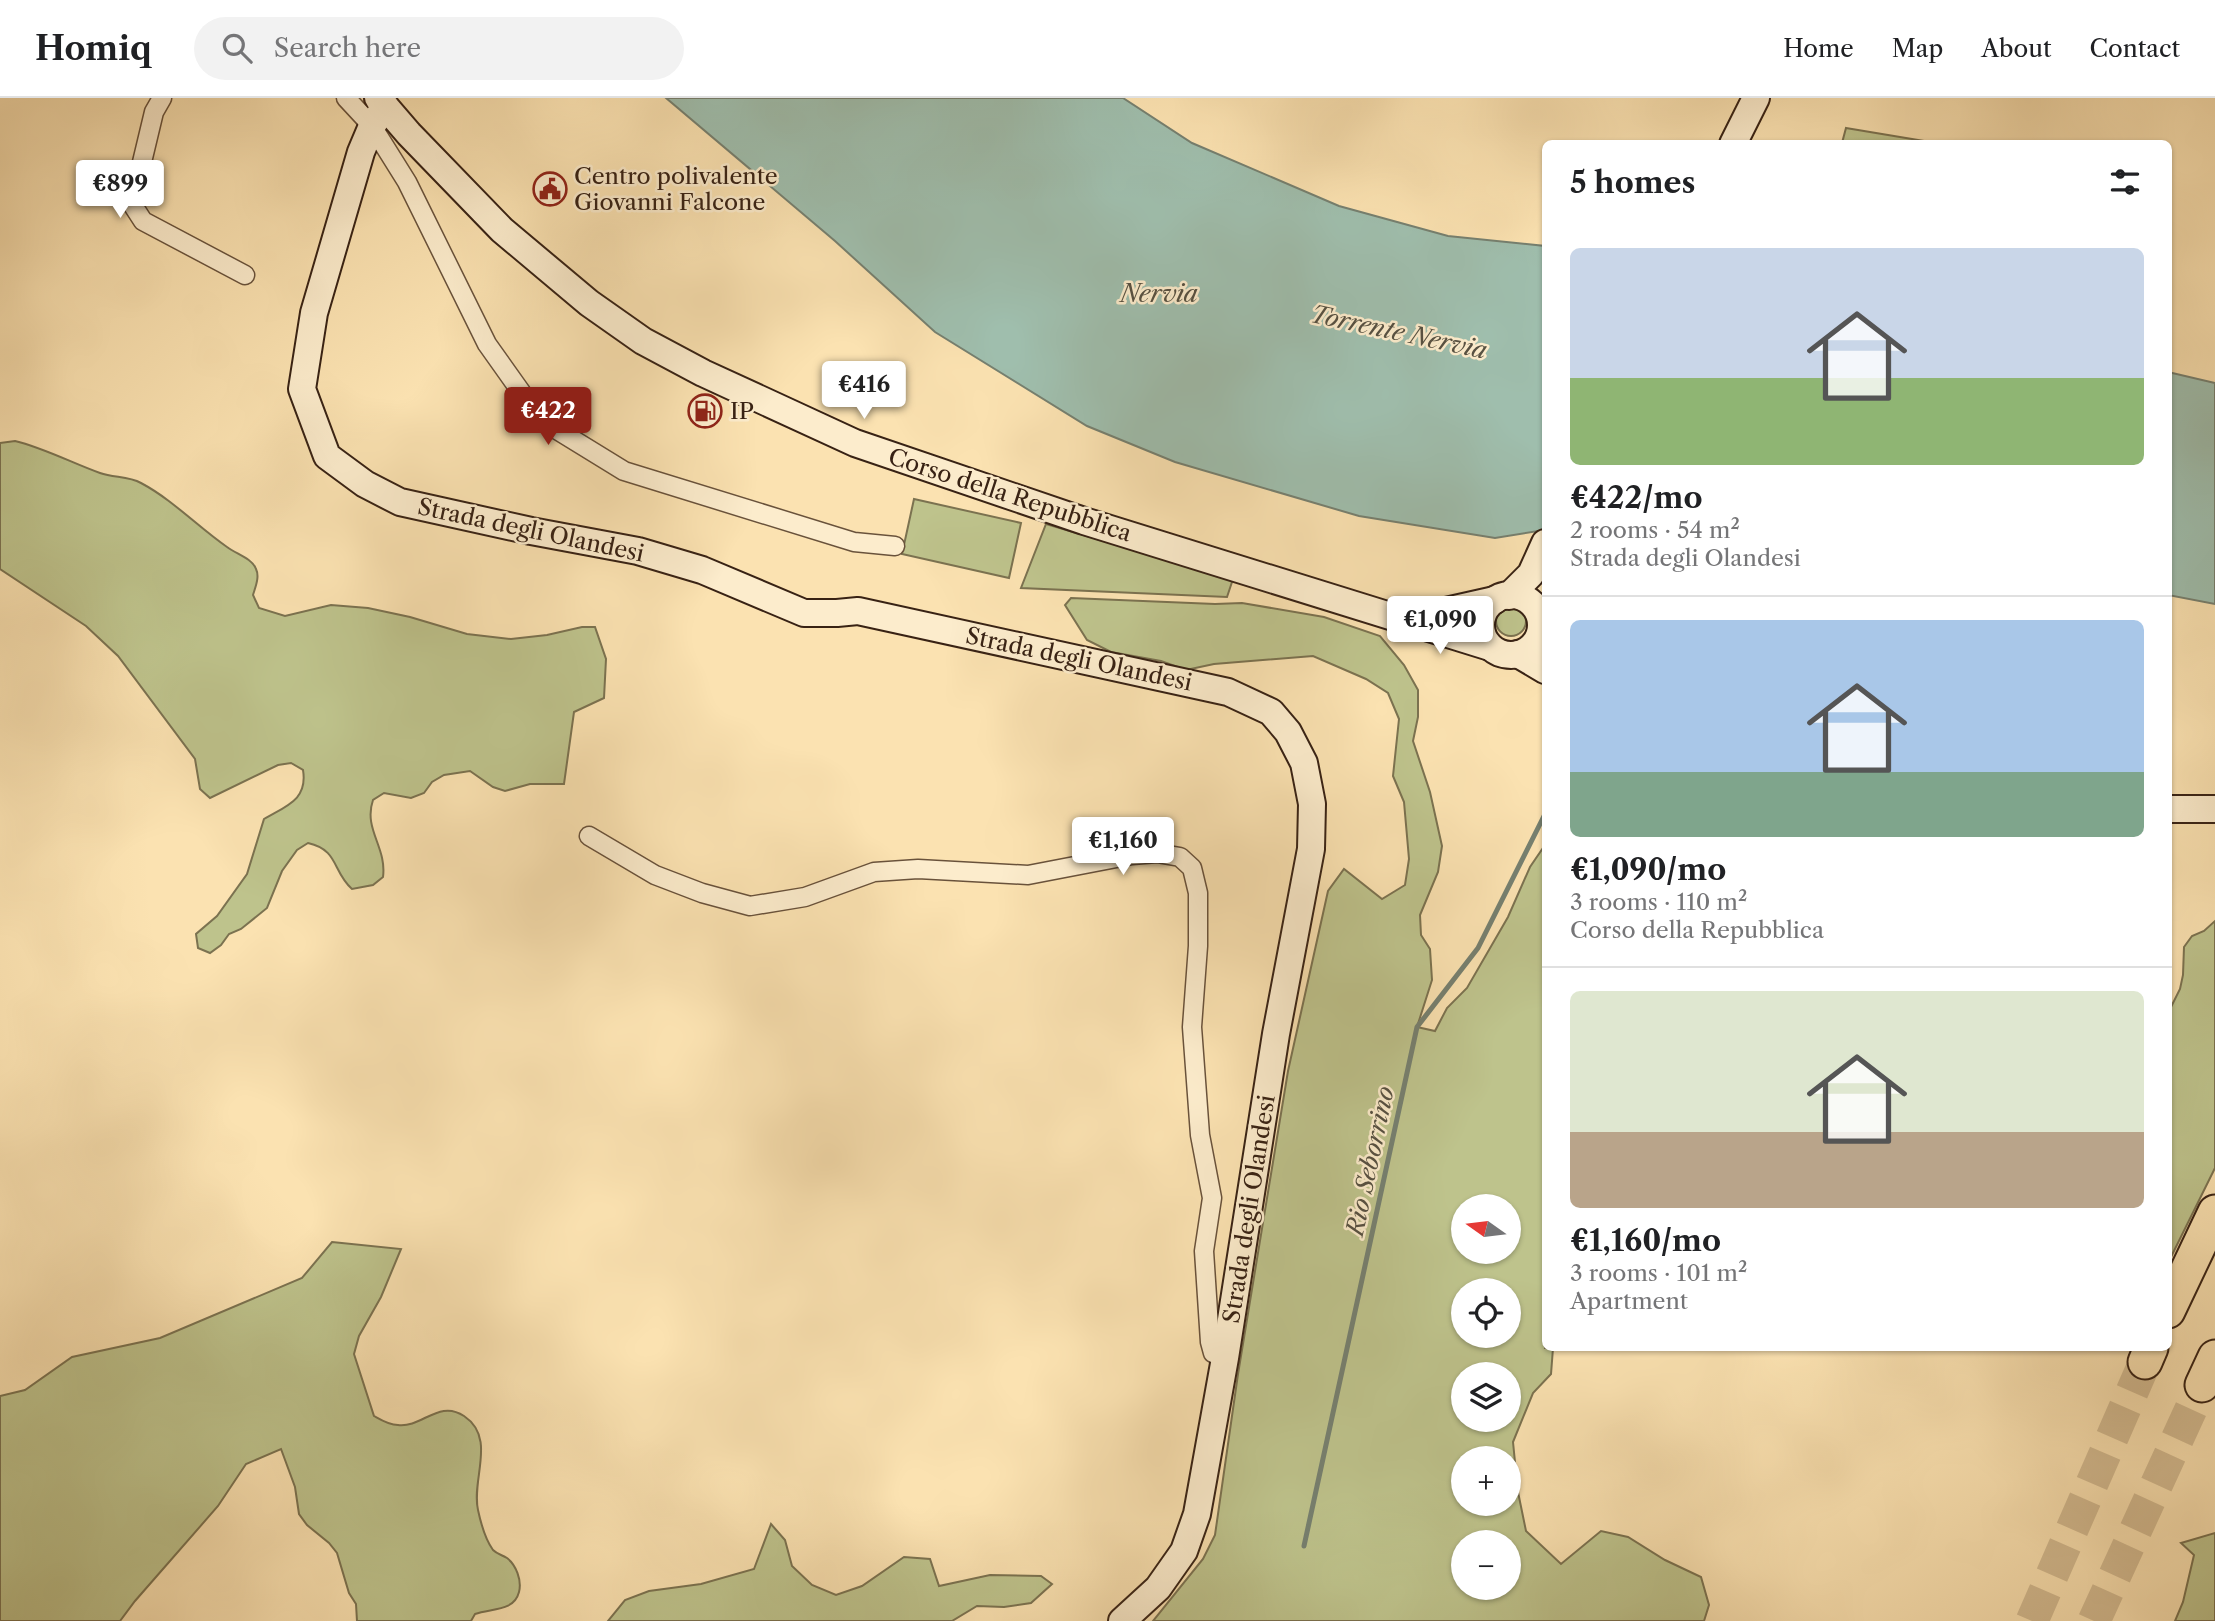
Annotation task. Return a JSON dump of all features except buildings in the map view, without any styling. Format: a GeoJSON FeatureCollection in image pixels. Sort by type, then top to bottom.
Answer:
{"type":"FeatureCollection","features":[{"type":"Feature","properties":{"kind":"highway"},"geometry":{"type":"LineString","coordinates":[[2172,1303],[2215,1212]]}},
{"type":"Feature","properties":{"kind":"main road"},"geometry":{"type":"LineString","coordinates":[[1735,140],[1756,98]]}},
{"type":"Feature","properties":{"kind":"main road","name":"Corso della Repubblica"},"geometry":{"type":"LineString","coordinates":[[378,110],[409,134],[502,230],[589,303],[643,341],[703,373],[855,443],[1084,521],[1490,647]]}},
{"type":"Feature","properties":{"kind":"main road","name":"Strada degli Olandesi"},"geometry":{"type":"LineString","coordinates":[[378,110],[361,152],[314,313],[302,389],[327,456],[365,484],[400,502],[638,551],[702,570],[804,612],[837,614],[858,611],[1228,692],[1271,712],[1288,732],[1304,763],[1312,804],[1311,849],[1276,1034],[1225,1358],[1197,1514],[1184,1551],[1158,1588],[1122,1621]]}},
{"type":"Feature","properties":{"kind":"main road"},"geometry":{"type":"LineString","coordinates":[[1539,573],[1538,639],[1533,646],[1518,654],[1499,653],[1485,640],[1481,623],[1483,614],[1539,573]]}},
{"type":"Feature","properties":{"kind":"main road"},"geometry":{"type":"LineString","coordinates":[[1502,598],[1519,597],[1528,601],[1540,620]]}},
{"type":"Feature","properties":{"kind":"main road","name":"Corso della Repubblica"},"geometry":{"type":"LineString","coordinates":[[1404,620],[1502,598]]}},
{"type":"Feature","properties":{"kind":"main road"},"geometry":{"type":"LineString","coordinates":[[1518,654],[1542,668]]}},
{"type":"Feature","properties":{"kind":"main road"},"geometry":{"type":"LineString","coordinates":[[2172,811],[2215,809]]}},
{"type":"Feature","properties":{"kind":"street"},"geometry":{"type":"LineString","coordinates":[[162,98],[154,112],[131,204],[143,221],[246,275]]}},
{"type":"Feature","properties":{"kind":"street"},"geometry":{"type":"LineString","coordinates":[[346,98],[378,110],[407,182],[487,344],[541,420],[624,471],[854,542],[895,545]]}},
{"type":"Feature","properties":{"kind":"street"},"geometry":{"type":"LineString","coordinates":[[589,836],[655,875],[702,893],[750,906],[805,897],[874,872],[919,869],[1028,875],[1157,852],[1180,858],[1192,868],[1198,893],[1198,946],[1192,1027],[1200,1135],[1212,1198],[1204,1251],[1210,1342],[1213,1353],[1225,1358]]}},
{"type":"Feature","properties":{"kind":"green space"},"geometry":{"type":"Polygon","coordinates":[[[1846,128],[1918,140],[1843,140],[1846,128]]]}},
{"type":"Feature","properties":{"kind":"green space"},"geometry":{"type":"Polygon","coordinates":[[[15,441],[100,473],[136,481],[164,497],[216,539],[254,565],[258,575],[253,595],[259,608],[285,616],[331,605],[368,608],[467,634],[511,639],[595,627],[606,659],[604,698],[574,712],[564,784],[530,784],[505,791],[493,787],[470,771],[444,775],[432,782],[424,793],[411,798],[384,793],[373,800],[371,810],[373,829],[382,856],[383,877],[373,885],[352,889],[330,856],[318,846],[308,843],[297,850],[282,871],[267,908],[241,929],[229,934],[221,945],[210,953],[198,948],[196,934],[217,916],[247,874],[264,819],[287,806],[299,795],[304,780],[303,770],[291,763],[278,765],[210,798],[200,789],[195,759],[118,656],[86,626],[0,569],[0,443],[15,441]]]}},
{"type":"Feature","properties":{"kind":"green space"},"geometry":{"type":"Polygon","coordinates":[[[914,499],[1021,523],[1009,578],[902,554],[914,499]]]}},
{"type":"Feature","properties":{"kind":"green space"},"geometry":{"type":"Polygon","coordinates":[[[1046,524],[1233,579],[1227,597],[1021,588],[1046,524]]]}},
{"type":"Feature","properties":{"kind":"green space"},"geometry":{"type":"Polygon","coordinates":[[[1071,598],[1242,603],[1324,617],[1380,636],[1404,665],[1418,690],[1418,717],[1413,741],[1430,792],[1442,846],[1438,872],[1420,915],[1421,935],[1430,949],[1432,980],[1417,1027],[1435,1031],[1447,1008],[1467,988],[1508,917],[1530,867],[1542,849],[1542,1351],[1553,1351],[1551,1374],[1533,1393],[1521,1422],[1521,1362],[1451,1362],[1451,1432],[1517,1432],[1513,1446],[1451,1446],[1451,1516],[1521,1516],[1521,1507],[1526,1531],[1561,1564],[1601,1531],[1628,1537],[1665,1560],[1701,1577],[1709,1605],[1704,1621],[1153,1621],[1203,1559],[1215,1535],[1238,1374],[1288,1071],[1328,891],[1344,869],[1382,899],[1405,885],[1409,859],[1404,802],[1393,776],[1399,719],[1388,693],[1366,679],[1313,656],[1214,664],[1186,670],[1161,661],[1111,652],[1087,640],[1065,605],[1071,598]]]}},
{"type":"Feature","properties":{"kind":"green space"},"geometry":{"type":"Polygon","coordinates":[[[1511,606],[1522,610],[1526,621],[1522,632],[1511,636],[1500,632],[1496,621],[1500,610],[1511,606]]]}},
{"type":"Feature","properties":{"kind":"green space"},"geometry":{"type":"Polygon","coordinates":[[[2215,921],[2215,1168],[2172,1255],[2172,1005],[2183,975],[2184,947],[2192,936],[2204,931],[2215,921]]]}},
{"type":"Feature","properties":{"kind":"green space"},"geometry":{"type":"Polygon","coordinates":[[[332,1242],[401,1249],[381,1297],[359,1336],[354,1354],[374,1416],[391,1424],[407,1425],[447,1411],[464,1416],[474,1425],[481,1447],[477,1498],[479,1515],[493,1550],[507,1558],[516,1569],[520,1583],[519,1592],[512,1603],[475,1614],[471,1621],[357,1621],[356,1604],[349,1593],[337,1553],[299,1514],[295,1487],[281,1449],[246,1464],[218,1506],[120,1621],[0,1621],[0,1396],[25,1390],[72,1357],[160,1338],[302,1278],[332,1242]]]}},
{"type":"Feature","properties":{"kind":"green space"},"geometry":{"type":"Polygon","coordinates":[[[771,1524],[785,1540],[792,1566],[812,1585],[836,1595],[862,1586],[904,1557],[930,1559],[939,1586],[990,1575],[1041,1576],[1052,1584],[1031,1603],[1004,1607],[977,1606],[952,1621],[608,1621],[625,1600],[649,1591],[701,1584],[754,1569],[771,1524]]]}},
{"type":"Feature","properties":{"kind":"green space"},"geometry":{"type":"Polygon","coordinates":[[[2215,1533],[2215,1621],[2175,1621],[2183,1602],[2194,1555],[2181,1543],[2215,1533]]]}},
{"type":"Feature","properties":{"kind":"water","name":"Nervia"},"geometry":{"type":"Polygon","coordinates":[[[666,98],[1123,98],[1192,143],[1339,206],[1448,236],[1542,246],[1542,530],[1495,538],[1359,516],[1175,462],[1087,426],[935,332],[835,241],[666,98]]]}},
{"type":"Feature","properties":{"kind":"water"},"geometry":{"type":"Polygon","coordinates":[[[2172,373],[2215,383],[2215,604],[2172,596],[2172,373]]]}},
{"type":"Feature","properties":{"kind":"waterway","name":"Rio Seborrino"},"geometry":{"type":"LineString","coordinates":[[1304,1546],[1417,1027],[1478,948],[1542,820]]}},
{"type":"Feature","properties":{"kind":"tunnel"},"geometry":{"type":"LineString","coordinates":[[2032,1621],[2145,1362]]}},
{"type":"Feature","properties":{"kind":"tunnel"},"geometry":{"type":"LineString","coordinates":[[2094,1621],[2202,1385]]}},
{"type":"Feature","properties":{"kind":"place","name":"Centro polivalente Giovanni Falcone"},"geometry":{"type":"Point","coordinates":[550,189]}},
{"type":"Feature","properties":{"kind":"place","name":"IP"},"geometry":{"type":"Point","coordinates":[705,411]}},
{"type":"Feature","properties":{"kind":"water label","name":"Torrente Nervia"},"geometry":{"type":"Point","coordinates":[1399,332]}}]}
